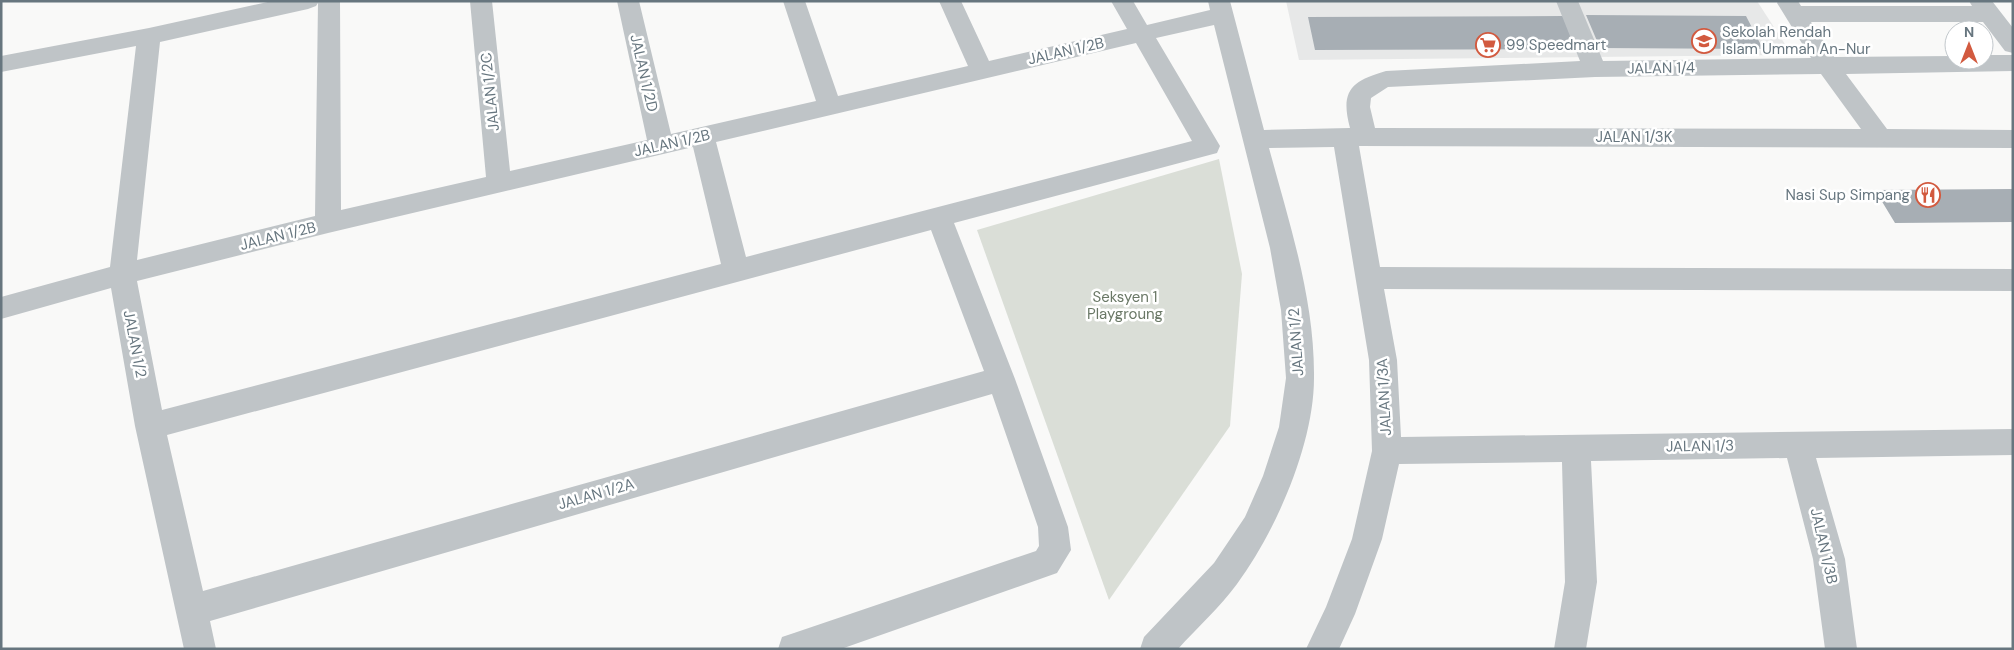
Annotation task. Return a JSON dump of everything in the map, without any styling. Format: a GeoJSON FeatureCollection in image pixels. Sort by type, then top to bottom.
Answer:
{"type":"FeatureCollection","features":[{"type":"Feature","properties":{"kind":"street"},"geometry":{"type":"LineString","coordinates":[[1,64],[149,36],[308,1]]}},
{"type":"Feature","properties":{"kind":"street"},"geometry":{"type":"LineString","coordinates":[[328,223],[329,1]]}},
{"type":"Feature","properties":{"kind":"street","name":"JALAN 1/2C"},"geometry":{"type":"LineString","coordinates":[[480,1],[499,183]]}},
{"type":"Feature","properties":{"kind":"street","name":"JALAN 1/2D"},"geometry":{"type":"LineString","coordinates":[[628,1],[661,146]]}},
{"type":"Feature","properties":{"kind":"street"},"geometry":{"type":"LineString","coordinates":[[794,1],[830,106]]}},
{"type":"Feature","properties":{"kind":"street"},"geometry":{"type":"LineString","coordinates":[[950,1],[982,71]]}},
{"type":"Feature","properties":{"kind":"street"},"geometry":{"type":"LineString","coordinates":[[150,426],[1208,146],[1122,1]]}},
{"type":"Feature","properties":{"kind":"street"},"geometry":{"type":"LineString","coordinates":[[1567,1],[1595,69]]}},
{"type":"Feature","properties":{"kind":"street","name":"JALAN 1/2"},"geometry":{"type":"LineString","coordinates":[[1156,649],[1225,574],[1256,527],[1278,476],[1294,427],[1300,378],[1295,310],[1283,248],[1221,8]]}},
{"type":"Feature","properties":{"kind":"street","name":"JALAN 1/2B"},"geometry":{"type":"LineString","coordinates":[[1,308],[122,274],[328,223],[1141,34],[1221,8]]}},
{"type":"Feature","properties":{"kind":"street"},"geometry":{"type":"LineString","coordinates":[[1792,8],[1985,8],[2013,45]]}},
{"type":"Feature","properties":{"kind":"street"},"geometry":{"type":"LineString","coordinates":[[1792,8],[1828,66],[1880,138]]}},
{"type":"Feature","properties":{"kind":"street","name":"JALAN 1/2"},"geometry":{"type":"LineString","coordinates":[[149,36],[122,274],[150,426],[200,649]]}},
{"type":"Feature","properties":{"kind":"street","name":"JALAN 1/4"},"geometry":{"type":"LineString","coordinates":[[1355,137],[1358,98],[1363,88],[1380,80],[1595,69],[2013,63]]}},
{"type":"Feature","properties":{"kind":"street"},"geometry":{"type":"LineString","coordinates":[[702,136],[736,271]]}},
{"type":"Feature","properties":{"kind":"street","name":"JALAN 1/3K"},"geometry":{"type":"LineString","coordinates":[[1254,139],[1355,137],[2013,139]]}},
{"type":"Feature","properties":{"kind":"street","name":"JALAN 1/3A"},"geometry":{"type":"LineString","coordinates":[[1322,649],[1338,614],[1367,538],[1387,451],[1383,360],[1370,278],[1355,137]]}},
{"type":"Feature","properties":{"kind":"street"},"geometry":{"type":"LineString","coordinates":[[794,649],[1046,562],[1055,550],[1053,527],[1001,378],[940,217]]}},
{"type":"Feature","properties":{"kind":"street"},"geometry":{"type":"LineString","coordinates":[[1370,278],[2013,280]]}},
{"type":"Feature","properties":{"kind":"street","name":"JALAN 1/2A"},"geometry":{"type":"LineString","coordinates":[[192,610],[1001,378]]}},
{"type":"Feature","properties":{"kind":"street","name":"JALAN 1/3"},"geometry":{"type":"LineString","coordinates":[[1387,451],[2013,442]]}},
{"type":"Feature","properties":{"kind":"street","name":"JALAN 1/3B"},"geometry":{"type":"LineString","coordinates":[[1798,444],[1830,559],[1841,649]]}},
{"type":"Feature","properties":{"kind":"street"},"geometry":{"type":"LineString","coordinates":[[1570,649],[1581,582],[1576,448]]}},
{"type":"Feature","properties":{"kind":"shaded area"},"geometry":{"type":"Polygon","coordinates":[[[1286,1],[1757,1],[1792,55],[1299,60],[1286,1]]]}},
{"type":"Feature","properties":{"kind":"green space","name":"Seksyen 1 Playgroung"},"geometry":{"type":"Polygon","coordinates":[[[1219,159],[1242,274],[1230,426],[1109,600],[977,230],[1219,159]]]}},
{"type":"Feature","properties":{"kind":"building"},"geometry":{"type":"Polygon","coordinates":[[[1586,15],[1746,16],[1763,49],[1600,48],[1586,15]]]}},
{"type":"Feature","properties":{"kind":"building"},"geometry":{"type":"Polygon","coordinates":[[[1563,16],[1578,49],[1315,50],[1308,17],[1563,16]]]}},
{"type":"Feature","properties":{"kind":"building"},"geometry":{"type":"Polygon","coordinates":[[[2013,189],[2013,222],[1895,223],[1875,190],[2013,189]]]}},
{"type":"Feature","properties":{"kind":"place","name":"Sekolah Rendah Islam Ummah An-Nur"},"geometry":{"type":"Point","coordinates":[1704,41]}},
{"type":"Feature","properties":{"kind":"place","name":"99 Speedmart"},"geometry":{"type":"Point","coordinates":[1488,45]}},
{"type":"Feature","properties":{"kind":"place","name":"Nasi Sup Simpang"},"geometry":{"type":"Point","coordinates":[1928,195]}}]}
